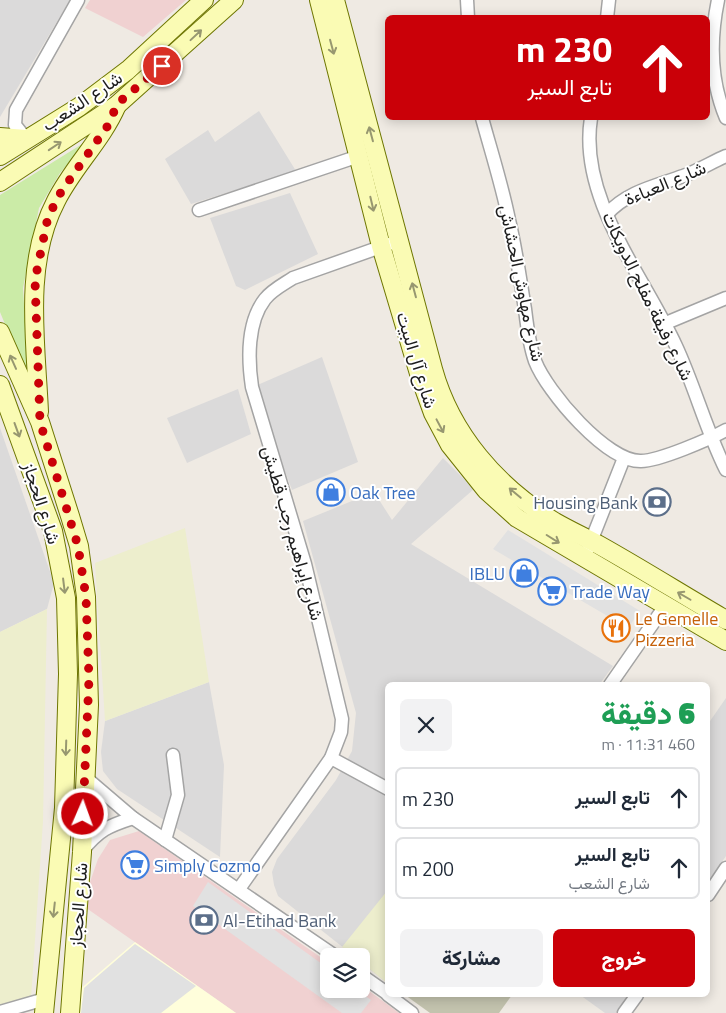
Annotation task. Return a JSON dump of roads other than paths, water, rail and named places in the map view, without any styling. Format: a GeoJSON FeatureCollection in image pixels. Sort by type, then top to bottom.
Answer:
{"type":"FeatureCollection","features":[{"type":"Feature","properties":{"kind":"main road","name":"شارع الشعب"},"geometry":{"type":"LineString","coordinates":[[0,156],[79,106],[128,70],[204,0]]}},
{"type":"Feature","properties":{"kind":"main road","name":"شارع الشعب"},"geometry":{"type":"LineString","coordinates":[[0,182],[117,104],[234,0]]}},
{"type":"Feature","properties":{"kind":"main road"},"geometry":{"type":"LineString","coordinates":[[308,0],[324,18]]}},
{"type":"Feature","properties":{"kind":"main road","name":"شارع آل البيت"},"geometry":{"type":"LineString","coordinates":[[319,0],[381,246],[420,378],[433,413],[450,445],[473,475],[506,509],[518,518],[726,641]]}},
{"type":"Feature","properties":{"kind":"main road","name":"شارع آل البيت"},"geometry":{"type":"LineString","coordinates":[[335,0],[438,387],[450,416],[474,451],[498,479],[548,517],[726,620]]}},
{"type":"Feature","properties":{"kind":"main road"},"geometry":{"type":"LineString","coordinates":[[40,422],[34,304],[36,269],[42,238],[55,201],[109,124],[117,104]]}},
{"type":"Feature","properties":{"kind":"main road"},"geometry":{"type":"LineString","coordinates":[[0,137],[26,139]]}},
{"type":"Feature","properties":{"kind":"main road","name":"شارع الحجاز"},"geometry":{"type":"LineString","coordinates":[[0,332],[40,422],[70,516],[83,572],[89,679],[82,852],[70,1013]]}},
{"type":"Feature","properties":{"kind":"main road","name":"شارع الحجاز"},"geometry":{"type":"LineString","coordinates":[[0,385],[53,531],[66,598],[68,674],[64,808],[45,1006]]}},
{"type":"Feature","properties":{"kind":"street"},"geometry":{"type":"LineString","coordinates":[[26,139],[15,125],[16,110],[78,0]]}},
{"type":"Feature","properties":{"kind":"street"},"geometry":{"type":"LineString","coordinates":[[467,0],[468,15]]}},
{"type":"Feature","properties":{"kind":"street"},"geometry":{"type":"LineString","coordinates":[[606,15],[609,0]]}},
{"type":"Feature","properties":{"kind":"street"},"geometry":{"type":"LineString","coordinates":[[718,0],[713,25],[710,70],[726,118]]}},
{"type":"Feature","properties":{"kind":"street","name":"شارع مهاوش الحشاش"},"geometry":{"type":"LineString","coordinates":[[483,120],[510,220],[527,329],[535,360],[548,386],[561,403],[599,440],[624,458]]}},
{"type":"Feature","properties":{"kind":"street","name":"شارع رفيفة مفلح الدويكات"},"geometry":{"type":"LineString","coordinates":[[591,120],[590,149],[594,175],[607,214],[632,265],[666,323],[686,367],[710,437],[726,470]]}},
{"type":"Feature","properties":{"kind":"street"},"geometry":{"type":"LineString","coordinates":[[199,210],[359,156]]}},
{"type":"Feature","properties":{"kind":"street","name":"شارع العباءة"},"geometry":{"type":"LineString","coordinates":[[607,214],[622,199],[632,194],[686,175],[726,156]]}},
{"type":"Feature","properties":{"kind":"street","name":"شارع إبراهيم رجب قطيش"},"geometry":{"type":"LineString","coordinates":[[239,889],[331,758],[341,732],[342,719],[305,564],[252,387],[248,360],[251,330],[264,300],[293,278],[400,240]]}},
{"type":"Feature","properties":{"kind":"street"},"geometry":{"type":"LineString","coordinates":[[666,323],[726,298]]}},
{"type":"Feature","properties":{"kind":"street"},"geometry":{"type":"LineString","coordinates":[[583,558],[592,542],[624,458],[642,462],[726,430]]}},
{"type":"Feature","properties":{"kind":"street"},"geometry":{"type":"LineString","coordinates":[[612,682],[665,606]]}},
{"type":"Feature","properties":{"kind":"street"},"geometry":{"type":"LineString","coordinates":[[165,840],[178,795],[173,755]]}},
{"type":"Feature","properties":{"kind":"street"},"geometry":{"type":"LineString","coordinates":[[331,758],[385,787]]}},
{"type":"Feature","properties":{"kind":"street"},"geometry":{"type":"LineString","coordinates":[[85,776],[133,818],[324,948]]}},
{"type":"Feature","properties":{"kind":"street"},"geometry":{"type":"LineString","coordinates":[[82,852],[98,832],[108,826],[133,818]]}},
{"type":"Feature","properties":{"kind":"street"},"geometry":{"type":"LineString","coordinates":[[710,892],[726,868]]}},
{"type":"Feature","properties":{"kind":"street"},"geometry":{"type":"LineString","coordinates":[[370,982],[385,993]]}},
{"type":"Feature","properties":{"kind":"street"},"geometry":{"type":"LineString","coordinates":[[391,997],[412,1013]]}},
{"type":"Feature","properties":{"kind":"street"},"geometry":{"type":"LineString","coordinates":[[624,1013],[636,997]]}},
{"type":"Feature","properties":{"kind":"street"},"geometry":{"type":"LineString","coordinates":[[0,1012],[45,1006]]}},
{"type":"Feature","properties":{"kind":"place","name":"Oak Tree"},"geometry":{"type":"Point","coordinates":[331,492]}},
{"type":"Feature","properties":{"kind":"place","name":"Housing Bank"},"geometry":{"type":"Point","coordinates":[657,502]}},
{"type":"Feature","properties":{"kind":"place","name":"IBLU"},"geometry":{"type":"Point","coordinates":[524,573]}},
{"type":"Feature","properties":{"kind":"place","name":"Trade Way"},"geometry":{"type":"Point","coordinates":[552,591]}},
{"type":"Feature","properties":{"kind":"place","name":"Le Gemelle Pizzeria"},"geometry":{"type":"Point","coordinates":[616,628]}},
{"type":"Feature","properties":{"kind":"place","name":"Simply Cozmo"},"geometry":{"type":"Point","coordinates":[135,865]}},
{"type":"Feature","properties":{"kind":"place","name":"Al-Etihad Bank"},"geometry":{"type":"Point","coordinates":[204,920]}}]}
